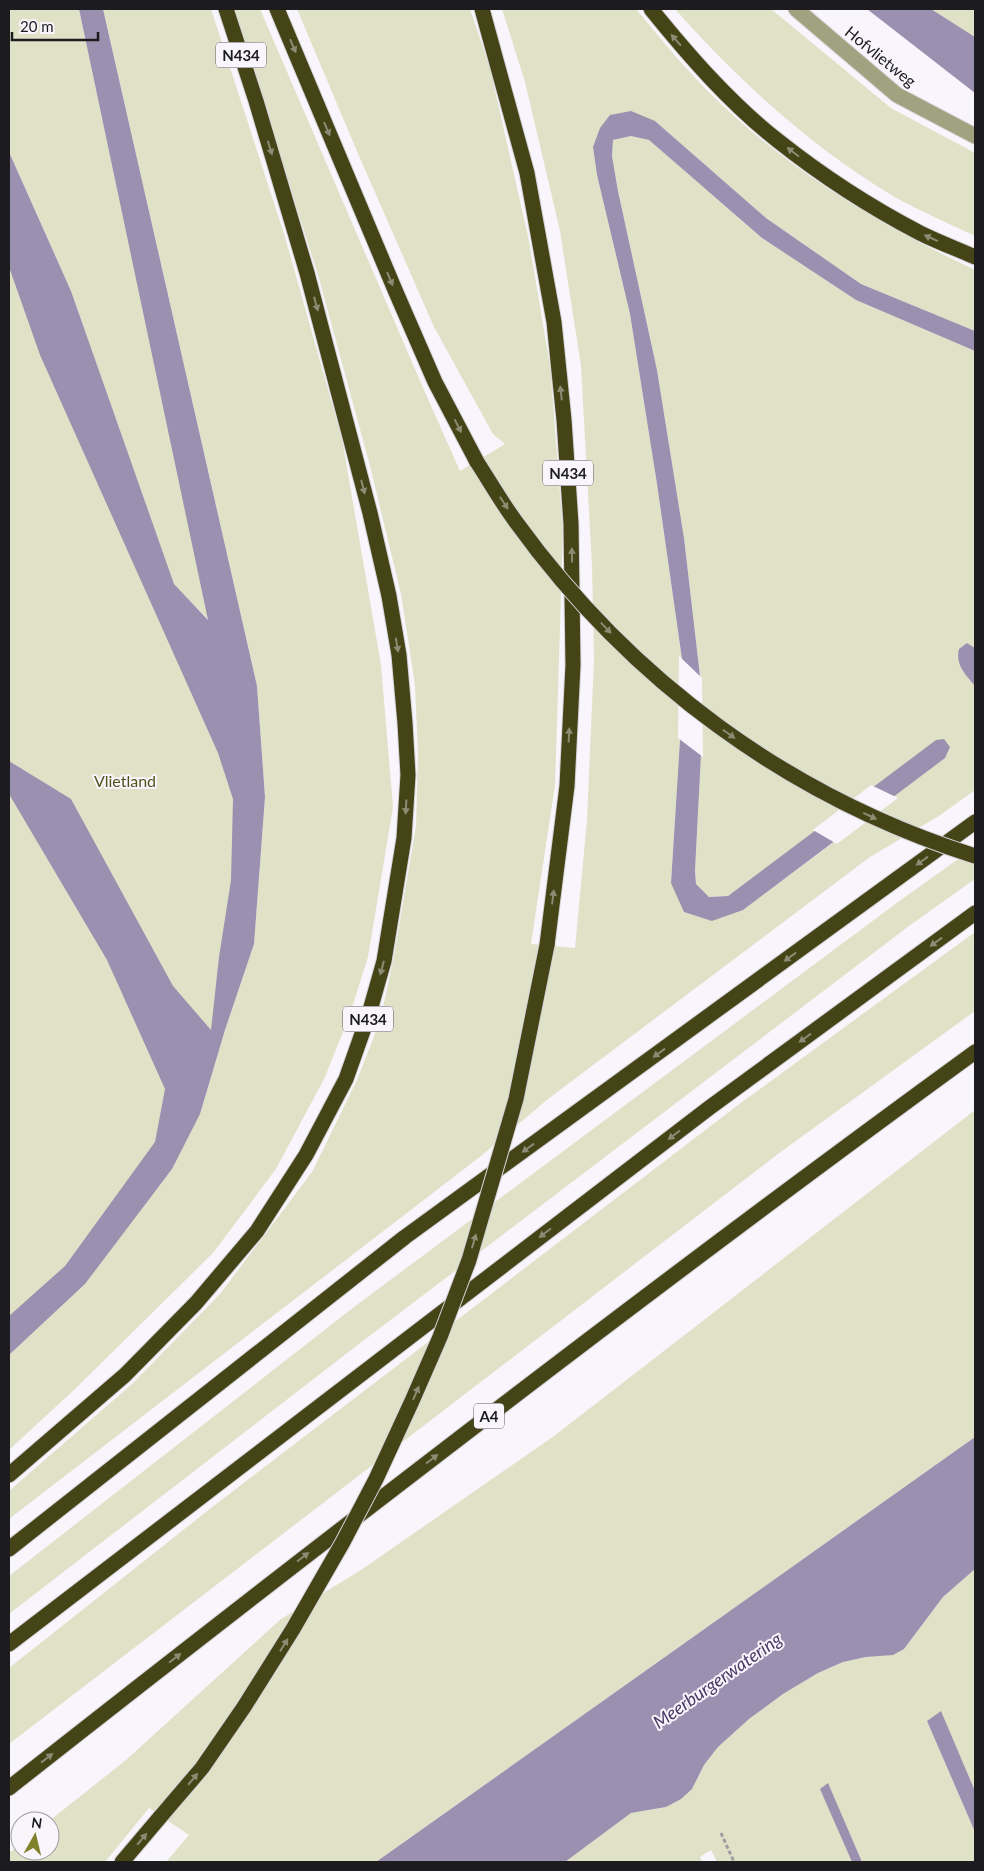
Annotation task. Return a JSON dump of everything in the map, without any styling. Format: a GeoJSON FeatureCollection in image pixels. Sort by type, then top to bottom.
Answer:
{"type":"FeatureCollection","features":[{"type":"Feature","properties":{"kind":"highway","name":"N434"},"geometry":{"type":"LineString","coordinates":[[9,1475],[126,1375],[196,1303],[257,1231],[306,1155],[346,1079],[370,1014],[384,961],[404,838],[408,775],[405,723],[399,655],[388,596],[370,513],[308,273],[226,9]]}},
{"type":"Feature","properties":{"kind":"highway","name":"N434"},"geometry":{"type":"LineString","coordinates":[[277,9],[435,382],[477,462],[516,521],[580,600],[620,642],[700,714],[791,775],[838,801],[898,828],[939,845],[975,856]]}},
{"type":"Feature","properties":{"kind":"highway","name":"N434"},"geometry":{"type":"LineString","coordinates":[[122,1862],[202,1768],[244,1707],[293,1630],[348,1534],[376,1479],[440,1337],[472,1251],[516,1099],[547,945],[567,786],[573,665],[570,505],[554,322],[526,173],[482,9]]}},
{"type":"Feature","properties":{"kind":"highway"},"geometry":{"type":"LineString","coordinates":[[651,9],[725,93],[775,139],[814,168],[876,208],[921,233],[975,257]]}},
{"type":"Feature","properties":{"kind":"highway"},"geometry":{"type":"LineString","coordinates":[[9,1549],[405,1238],[975,822]]}},
{"type":"Feature","properties":{"kind":"highway"},"geometry":{"type":"LineString","coordinates":[[9,1644],[709,1108],[975,913]]}},
{"type":"Feature","properties":{"kind":"highway","name":"A4"},"geometry":{"type":"LineString","coordinates":[[9,1788],[354,1519],[804,1177],[975,1052]]}},
{"type":"Feature","properties":{"kind":"street","name":"Hofvlietweg"},"geometry":{"type":"LineString","coordinates":[[796,9],[897,95],[975,136]]}},
{"type":"Feature","properties":{"kind":"path"},"geometry":{"type":"LineString","coordinates":[[721,1833],[734,1862]]}},
{"type":"Feature","properties":{"kind":"green space"},"geometry":{"type":"Polygon","coordinates":[[[9,9],[79,9],[209,620],[174,585],[71,291],[9,152],[9,9]]]}},
{"type":"Feature","properties":{"kind":"green space"},"geometry":{"type":"Polygon","coordinates":[[[103,9],[211,9],[285,237],[342,439],[381,665],[393,807],[368,957],[348,1020],[324,1079],[276,1169],[213,1253],[75,1389],[9,1450],[9,1355],[85,1284],[200,1114],[225,1030],[254,944],[265,797],[257,686],[103,9]]]}},
{"type":"Feature","properties":{"kind":"green space"},"geometry":{"type":"Polygon","coordinates":[[[234,9],[260,9],[460,471],[505,444],[493,434],[434,327],[297,9],[470,9],[490,68],[529,241],[550,366],[563,532],[555,785],[531,944],[575,948],[587,820],[594,660],[592,566],[581,366],[560,231],[525,82],[502,9],[636,9],[704,87],[773,149],[804,172],[870,215],[975,270],[975,331],[861,284],[766,218],[655,121],[593,147],[597,175],[630,314],[682,659],[680,740],[671,883],[743,910],[896,796],[816,831],[728,896],[709,897],[696,884],[695,871],[701,755],[700,676],[684,538],[657,370],[618,191],[612,156],[613,140],[631,136],[649,140],[762,238],[856,300],[975,351],[975,648],[967,643],[962,670],[975,686],[975,790],[939,816],[870,857],[548,1099],[481,1156],[9,1519],[9,1491],[132,1384],[220,1294],[312,1172],[357,1080],[380,1021],[393,961],[416,826],[418,754],[415,685],[401,594],[370,466],[318,275],[234,9]]]}},
{"type":"Feature","properties":{"kind":"green space"},"geometry":{"type":"Polygon","coordinates":[[[675,9],[771,9],[891,108],[975,153],[975,236],[893,196],[833,156],[777,111],[750,86],[675,9]]]}},
{"type":"Feature","properties":{"kind":"green space"},"geometry":{"type":"Polygon","coordinates":[[[931,9],[975,9],[975,37],[937,13],[931,9]]]}},
{"type":"Feature","properties":{"kind":"green space","name":"Vlietland"},"geometry":{"type":"Polygon","coordinates":[[[9,212],[243,758],[237,936],[215,1036],[169,1144],[9,1337],[9,212]]]}},
{"type":"Feature","properties":{"kind":"green space"},"geometry":{"type":"Polygon","coordinates":[[[975,847],[975,879],[909,926],[355,1347],[9,1614],[9,1576],[354,1307],[898,902],[975,847]]]}},
{"type":"Feature","properties":{"kind":"green space"},"geometry":{"type":"Polygon","coordinates":[[[975,932],[975,1011],[778,1154],[9,1744],[9,1668],[211,1508],[742,1102],[975,932]]]}},
{"type":"Feature","properties":{"kind":"green space"},"geometry":{"type":"Polygon","coordinates":[[[975,1110],[975,1437],[376,1862],[166,1862],[189,1835],[149,1808],[105,1862],[9,1862],[10,1852],[10,1861],[60,1861],[60,1812],[126,1760],[281,1619],[361,1570],[554,1436],[975,1110]]]}},
{"type":"Feature","properties":{"kind":"green space"},"geometry":{"type":"Polygon","coordinates":[[[975,1569],[975,1791],[941,1712],[927,1721],[975,1832],[975,1862],[717,1862],[711,1850],[700,1857],[702,1862],[565,1862],[631,1813],[666,1807],[692,1789],[704,1765],[718,1747],[749,1719],[783,1694],[818,1673],[843,1662],[904,1649],[943,1597],[975,1569]]]}},
{"type":"Feature","properties":{"kind":"water"},"geometry":{"type":"Polygon","coordinates":[[[79,9],[103,9],[257,686],[265,797],[254,944],[225,1030],[200,1114],[172,1169],[85,1284],[9,1355],[9,1316],[65,1266],[155,1142],[165,1089],[107,960],[9,794],[9,761],[71,799],[173,986],[211,1030],[219,957],[231,880],[233,799],[218,753],[40,355],[9,267],[9,152],[71,291],[174,584],[208,620],[79,9]]]}},
{"type":"Feature","properties":{"kind":"water"},"geometry":{"type":"Polygon","coordinates":[[[867,9],[931,9],[975,37],[975,93],[867,9]]]}},
{"type":"Feature","properties":{"kind":"water"},"geometry":{"type":"Polygon","coordinates":[[[631,111],[655,121],[766,218],[861,284],[975,331],[975,351],[856,300],[762,238],[649,140],[631,136],[613,140],[612,156],[618,191],[657,370],[684,538],[700,676],[701,755],[695,871],[696,884],[709,897],[728,896],[936,740],[944,739],[950,747],[945,758],[743,910],[712,921],[684,912],[671,883],[680,740],[682,659],[630,314],[597,175],[593,147],[600,128],[610,115],[631,111]]]}},
{"type":"Feature","properties":{"kind":"water"},"geometry":{"type":"Polygon","coordinates":[[[967,643],[975,648],[975,686],[962,669],[958,655],[959,649],[967,643]]]}},
{"type":"Feature","properties":{"kind":"water","name":"Meerburgerwatering"},"geometry":{"type":"Polygon","coordinates":[[[975,1437],[975,1569],[943,1597],[904,1649],[893,1655],[866,1657],[843,1662],[818,1673],[783,1694],[749,1719],[718,1747],[704,1765],[692,1789],[681,1799],[666,1807],[631,1813],[565,1862],[376,1862],[975,1437]]]}},
{"type":"Feature","properties":{"kind":"water"},"geometry":{"type":"Polygon","coordinates":[[[941,1711],[975,1791],[975,1832],[927,1721],[941,1711]]]}},
{"type":"Feature","properties":{"kind":"water"},"geometry":{"type":"Polygon","coordinates":[[[828,1783],[862,1862],[852,1862],[820,1789],[828,1783]]]}},
{"type":"Feature","properties":{"kind":"pier"},"geometry":{"type":"Polygon","coordinates":[[[679,656],[702,678],[703,757],[678,738],[679,656]]]}},
{"type":"Feature","properties":{"kind":"pier"},"geometry":{"type":"Polygon","coordinates":[[[871,785],[898,798],[837,844],[813,830],[871,785]]]}}]}
